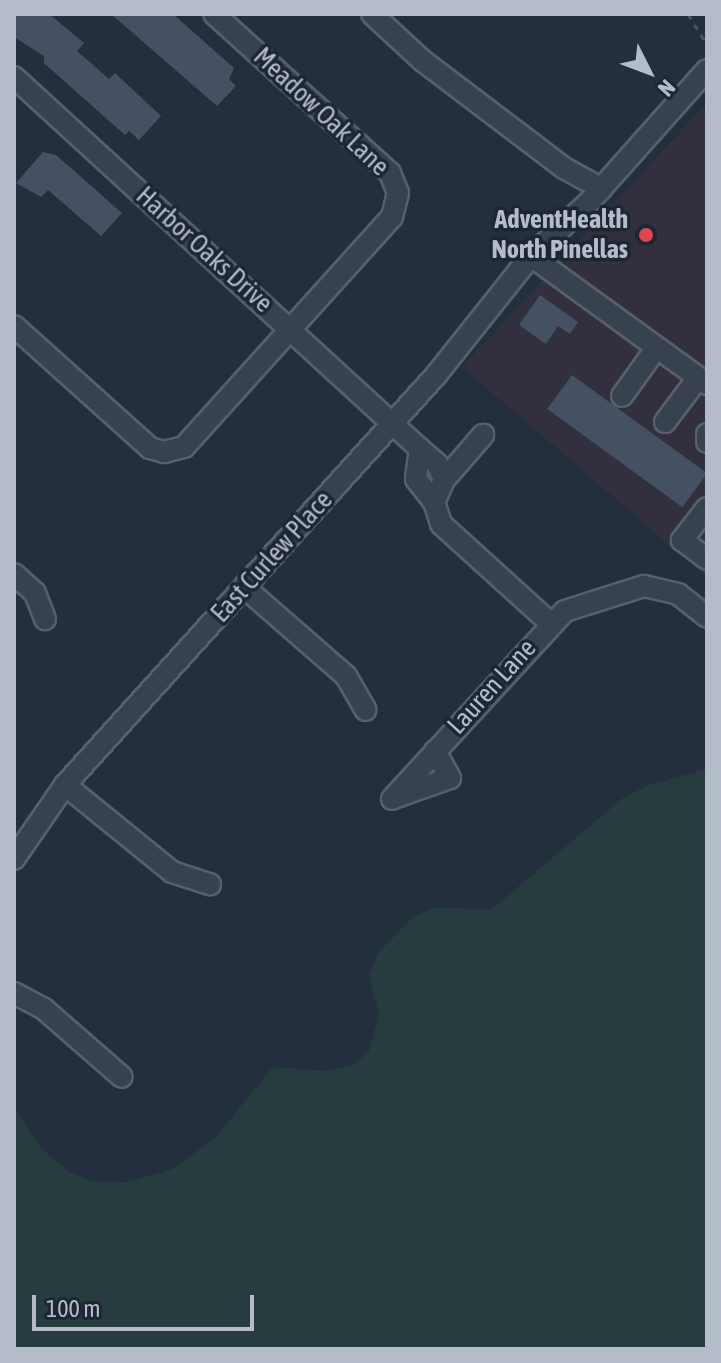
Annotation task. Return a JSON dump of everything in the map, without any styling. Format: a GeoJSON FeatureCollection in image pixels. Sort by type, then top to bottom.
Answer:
{"type":"FeatureCollection","features":[{"type":"Feature","properties":{"kind":"street","name":"Meadow Oak Lane"},"geometry":{"type":"LineString","coordinates":[[14,326],[150,448],[164,452],[192,440],[392,217],[398,193],[390,173],[214,14]]}},
{"type":"Feature","properties":{"kind":"street"},"geometry":{"type":"LineString","coordinates":[[372,14],[423,61],[564,168],[602,189]]}},
{"type":"Feature","properties":{"kind":"street","name":"East Curlew Place"},"geometry":{"type":"LineString","coordinates":[[14,859],[65,785],[393,423],[531,256],[602,189],[707,70]]}},
{"type":"Feature","properties":{"kind":"street","name":"Harbor Oaks Drive"},"geometry":{"type":"LineString","coordinates":[[14,77],[393,423]]}},
{"type":"Feature","properties":{"kind":"street"},"geometry":{"type":"LineString","coordinates":[[531,256],[655,350],[702,381],[665,422]]}},
{"type":"Feature","properties":{"kind":"street"},"geometry":{"type":"LineString","coordinates":[[622,396],[655,350]]}},
{"type":"Feature","properties":{"kind":"street"},"geometry":{"type":"LineString","coordinates":[[393,423],[437,464],[444,480]]}},
{"type":"Feature","properties":{"kind":"street"},"geometry":{"type":"LineString","coordinates":[[707,434],[707,442]]}},
{"type":"Feature","properties":{"kind":"street"},"geometry":{"type":"LineString","coordinates":[[434,502],[444,480],[483,435]]}},
{"type":"Feature","properties":{"kind":"street","name":"Lauren Lane"},"geometry":{"type":"LineString","coordinates":[[420,449],[416,479],[434,502],[441,524],[549,622]]}},
{"type":"Feature","properties":{"kind":"street"},"geometry":{"type":"LineString","coordinates":[[707,508],[682,540],[707,559]]}},
{"type":"Feature","properties":{"kind":"street"},"geometry":{"type":"LineString","coordinates":[[14,574],[35,593],[45,619]]}},
{"type":"Feature","properties":{"kind":"street","name":"Lauren Lane"},"geometry":{"type":"LineString","coordinates":[[435,751],[549,622],[584,602],[644,586],[678,594],[707,617]]}},
{"type":"Feature","properties":{"kind":"street"},"geometry":{"type":"LineString","coordinates":[[244,587],[346,676],[366,710]]}},
{"type":"Feature","properties":{"kind":"street"},"geometry":{"type":"LineString","coordinates":[[65,785],[172,872],[210,884]]}},
{"type":"Feature","properties":{"kind":"street"},"geometry":{"type":"LineString","coordinates":[[14,993],[44,1009],[122,1077]]}},
{"type":"Feature","properties":{"kind":"path"},"geometry":{"type":"LineString","coordinates":[[688,14],[707,44]]}},
{"type":"Feature","properties":{"kind":"shaded area","name":"AdventHealth North Pinellas"},"geometry":{"type":"Polygon","coordinates":[[[707,103],[707,577],[462,367],[707,103]]]}},
{"type":"Feature","properties":{"kind":"green space"},"geometry":{"type":"Polygon","coordinates":[[[707,769],[707,1349],[14,1349],[14,1108],[41,1148],[69,1172],[91,1181],[127,1182],[172,1169],[214,1139],[273,1067],[327,1071],[353,1065],[369,1051],[379,1014],[369,976],[378,953],[413,917],[433,908],[492,909],[623,798],[648,785],[707,769]]]}},
{"type":"Feature","properties":{"kind":"building"},"geometry":{"type":"Polygon","coordinates":[[[14,14],[49,14],[84,43],[77,51],[109,79],[115,73],[161,116],[139,140],[129,131],[125,135],[44,63],[44,56],[14,37],[14,14]]]}},
{"type":"Feature","properties":{"kind":"building"},"geometry":{"type":"Polygon","coordinates":[[[111,14],[173,14],[234,68],[229,79],[236,86],[217,106],[111,14]]]}},
{"type":"Feature","properties":{"kind":"building"},"geometry":{"type":"Polygon","coordinates":[[[43,152],[56,155],[122,213],[101,236],[48,190],[41,197],[16,183],[43,152]]]}},
{"type":"Feature","properties":{"kind":"building"},"geometry":{"type":"Polygon","coordinates":[[[540,295],[578,322],[570,334],[558,326],[546,344],[519,325],[540,295]]]}},
{"type":"Feature","properties":{"kind":"building"},"geometry":{"type":"Polygon","coordinates":[[[572,375],[707,473],[682,507],[547,409],[572,375]]]}},
{"type":"Feature","properties":{"kind":"place","name":"AdventHealth North Pinellas"},"geometry":{"type":"Point","coordinates":[646,235]}}]}
